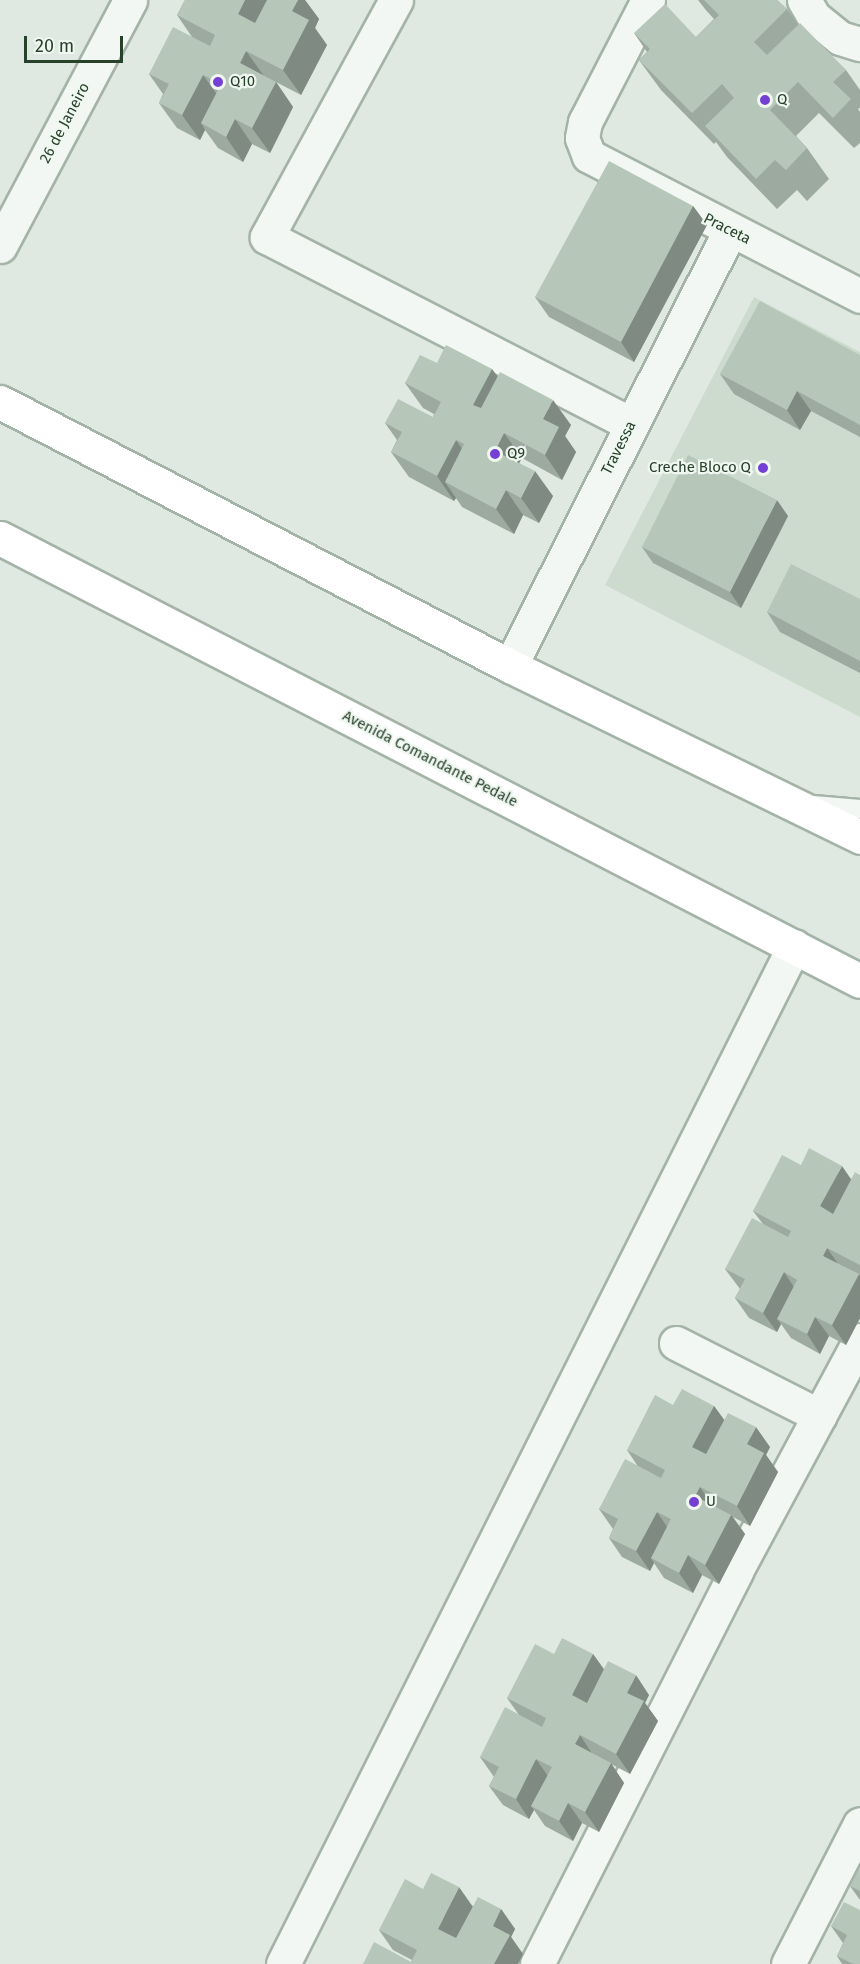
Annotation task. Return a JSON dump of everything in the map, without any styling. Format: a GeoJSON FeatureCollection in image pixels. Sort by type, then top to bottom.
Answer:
{"type":"FeatureCollection","features":[{"type":"Feature","properties":{"kind":"street","name":"26 de Janeiro"},"geometry":{"type":"LineString","coordinates":[[0,246],[130,0]]}},
{"type":"Feature","properties":{"kind":"street"},"geometry":{"type":"LineString","coordinates":[[396,0],[267,237],[631,424]]}},
{"type":"Feature","properties":{"kind":"street","name":"Praceta"},"geometry":{"type":"LineString","coordinates":[[648,0],[585,122],[585,146],[589,156],[730,231],[860,296]]}},
{"type":"Feature","properties":{"kind":"street"},"geometry":{"type":"LineString","coordinates":[[804,0],[814,17],[840,38],[860,44]]}},
{"type":"Feature","properties":{"kind":"street","name":"Travessa"},"geometry":{"type":"LineString","coordinates":[[510,666],[730,231]]}},
{"type":"Feature","properties":{"kind":"street"},"geometry":{"type":"LineString","coordinates":[[0,402],[510,666],[795,803],[860,837]]}},
{"type":"Feature","properties":{"kind":"street","name":"Avenida Comandante Pedale"},"geometry":{"type":"LineString","coordinates":[[0,538],[860,981]]}},
{"type":"Feature","properties":{"kind":"street"},"geometry":{"type":"LineString","coordinates":[[283,1964],[794,946]]}},
{"type":"Feature","properties":{"kind":"street"},"geometry":{"type":"LineString","coordinates":[[537,1964],[736,1571],[860,1340]]}},
{"type":"Feature","properties":{"kind":"street"},"geometry":{"type":"LineString","coordinates":[[676,1343],[820,1416]]}},
{"type":"Feature","properties":{"kind":"street"},"geometry":{"type":"LineString","coordinates":[[788,1964],[860,1824]]}},
{"type":"Feature","properties":{"kind":"lane"},"geometry":{"type":"LineString","coordinates":[[795,803],[860,809]]}},
{"type":"Feature","properties":{"kind":"shaded area","name":"Creche Bloco Q"},"geometry":{"type":"Polygon","coordinates":[[[754,297],[860,352],[860,717],[605,585],[754,297]]]}},
{"type":"Feature","properties":{"kind":"building"},"geometry":{"type":"Polygon","coordinates":[[[185,0],[245,0],[238,14],[255,23],[267,0],[298,0],[292,11],[309,20],[283,70],[246,51],[240,63],[276,82],[252,128],[235,119],[226,137],[201,123],[221,84],[203,75],[182,115],[159,103],[169,84],[149,74],[173,27],[210,46],[215,35],[177,15],[185,0]]]}},
{"type":"Feature","properties":{"kind":"building","name":"Q"},"geometry":{"type":"Polygon","coordinates":[[[704,0],[777,0],[787,9],[754,42],[767,55],[800,23],[846,70],[833,82],[851,99],[833,118],[798,82],[770,110],[807,148],[786,170],[775,160],[756,179],[705,126],[734,98],[722,84],[692,113],[639,60],[650,49],[634,33],[665,4],[696,37],[719,15],[704,0]]]}},
{"type":"Feature","properties":{"kind":"building"},"geometry":{"type":"Polygon","coordinates":[[[609,161],[693,206],[621,342],[535,297],[609,161]]]}},
{"type":"Feature","properties":{"kind":"building"},"geometry":{"type":"Polygon","coordinates":[[[760,301],[860,355],[860,425],[797,391],[787,410],[720,374],[760,301]]]}},
{"type":"Feature","properties":{"kind":"building","name":"Q9"},"geometry":{"type":"Polygon","coordinates":[[[446,345],[492,369],[473,405],[481,408],[500,372],[553,400],[543,419],[559,427],[545,455],[504,433],[495,451],[535,471],[521,498],[506,490],[496,509],[445,482],[464,444],[456,440],[437,476],[391,452],[402,432],[385,423],[398,399],[433,417],[441,402],[405,383],[420,355],[437,363],[446,345]]]}},
{"type":"Feature","properties":{"kind":"building"},"geometry":{"type":"Polygon","coordinates":[[[688,455],[777,500],[730,592],[642,547],[688,455]]]}},
{"type":"Feature","properties":{"kind":"building"},"geometry":{"type":"Polygon","coordinates":[[[791,564],[860,599],[860,661],[767,612],[791,564]]]}},
{"type":"Feature","properties":{"kind":"building"},"geometry":{"type":"Polygon","coordinates":[[[809,1148],[842,1166],[820,1206],[833,1214],[855,1172],[860,1175],[860,1265],[827,1248],[823,1256],[859,1274],[832,1325],[815,1317],[807,1334],[777,1319],[797,1280],[784,1272],[763,1313],[735,1298],[745,1279],[725,1269],[752,1218],[788,1237],[791,1231],[753,1211],[782,1155],[801,1165],[809,1148]]]}},
{"type":"Feature","properties":{"kind":"building","name":"U"},"geometry":{"type":"Polygon","coordinates":[[[682,1389],[714,1406],[692,1447],[706,1454],[728,1413],[756,1427],[747,1444],[764,1453],[737,1506],[700,1487],[695,1496],[731,1515],[705,1565],[688,1555],[679,1573],[651,1558],[671,1519],[657,1512],[636,1551],[609,1538],[618,1519],[599,1509],[625,1459],[661,1478],[665,1470],[627,1450],[655,1395],[673,1405],[682,1389]]]}},
{"type":"Feature","properties":{"kind":"building"},"geometry":{"type":"Polygon","coordinates":[[[562,1638],[593,1654],[572,1695],[587,1703],[608,1661],[636,1675],[627,1693],[644,1701],[616,1754],[580,1735],[575,1744],[611,1763],[585,1812],[568,1803],[559,1821],[531,1806],[552,1767],[536,1759],[516,1799],[489,1786],[499,1767],[480,1757],[505,1707],[542,1727],[546,1718],[507,1698],[535,1644],[554,1654],[562,1638]]]}},
{"type":"Feature","properties":{"kind":"building"},"geometry":{"type":"Polygon","coordinates":[[[860,1868],[860,1891],[850,1886],[860,1868]]]}},
{"type":"Feature","properties":{"kind":"building"},"geometry":{"type":"Polygon","coordinates":[[[431,1873],[459,1887],[438,1929],[456,1938],[478,1897],[501,1909],[493,1926],[510,1935],[494,1964],[363,1964],[374,1942],[411,1962],[417,1950],[379,1930],[405,1879],[423,1889],[431,1873]]]}},
{"type":"Feature","properties":{"kind":"building"},"geometry":{"type":"Polygon","coordinates":[[[844,1902],[860,1910],[860,1964],[853,1964],[837,1956],[847,1935],[831,1926],[844,1902]]]}},
{"type":"Feature","properties":{"kind":"place","name":"Q10"},"geometry":{"type":"Point","coordinates":[218,82]}},
{"type":"Feature","properties":{"kind":"place","name":"Q"},"geometry":{"type":"Point","coordinates":[765,100]}},
{"type":"Feature","properties":{"kind":"place","name":"Q9"},"geometry":{"type":"Point","coordinates":[495,454]}},
{"type":"Feature","properties":{"kind":"place","name":"Creche Bloco Q"},"geometry":{"type":"Point","coordinates":[763,468]}},
{"type":"Feature","properties":{"kind":"place","name":"U"},"geometry":{"type":"Point","coordinates":[694,1502]}}]}
